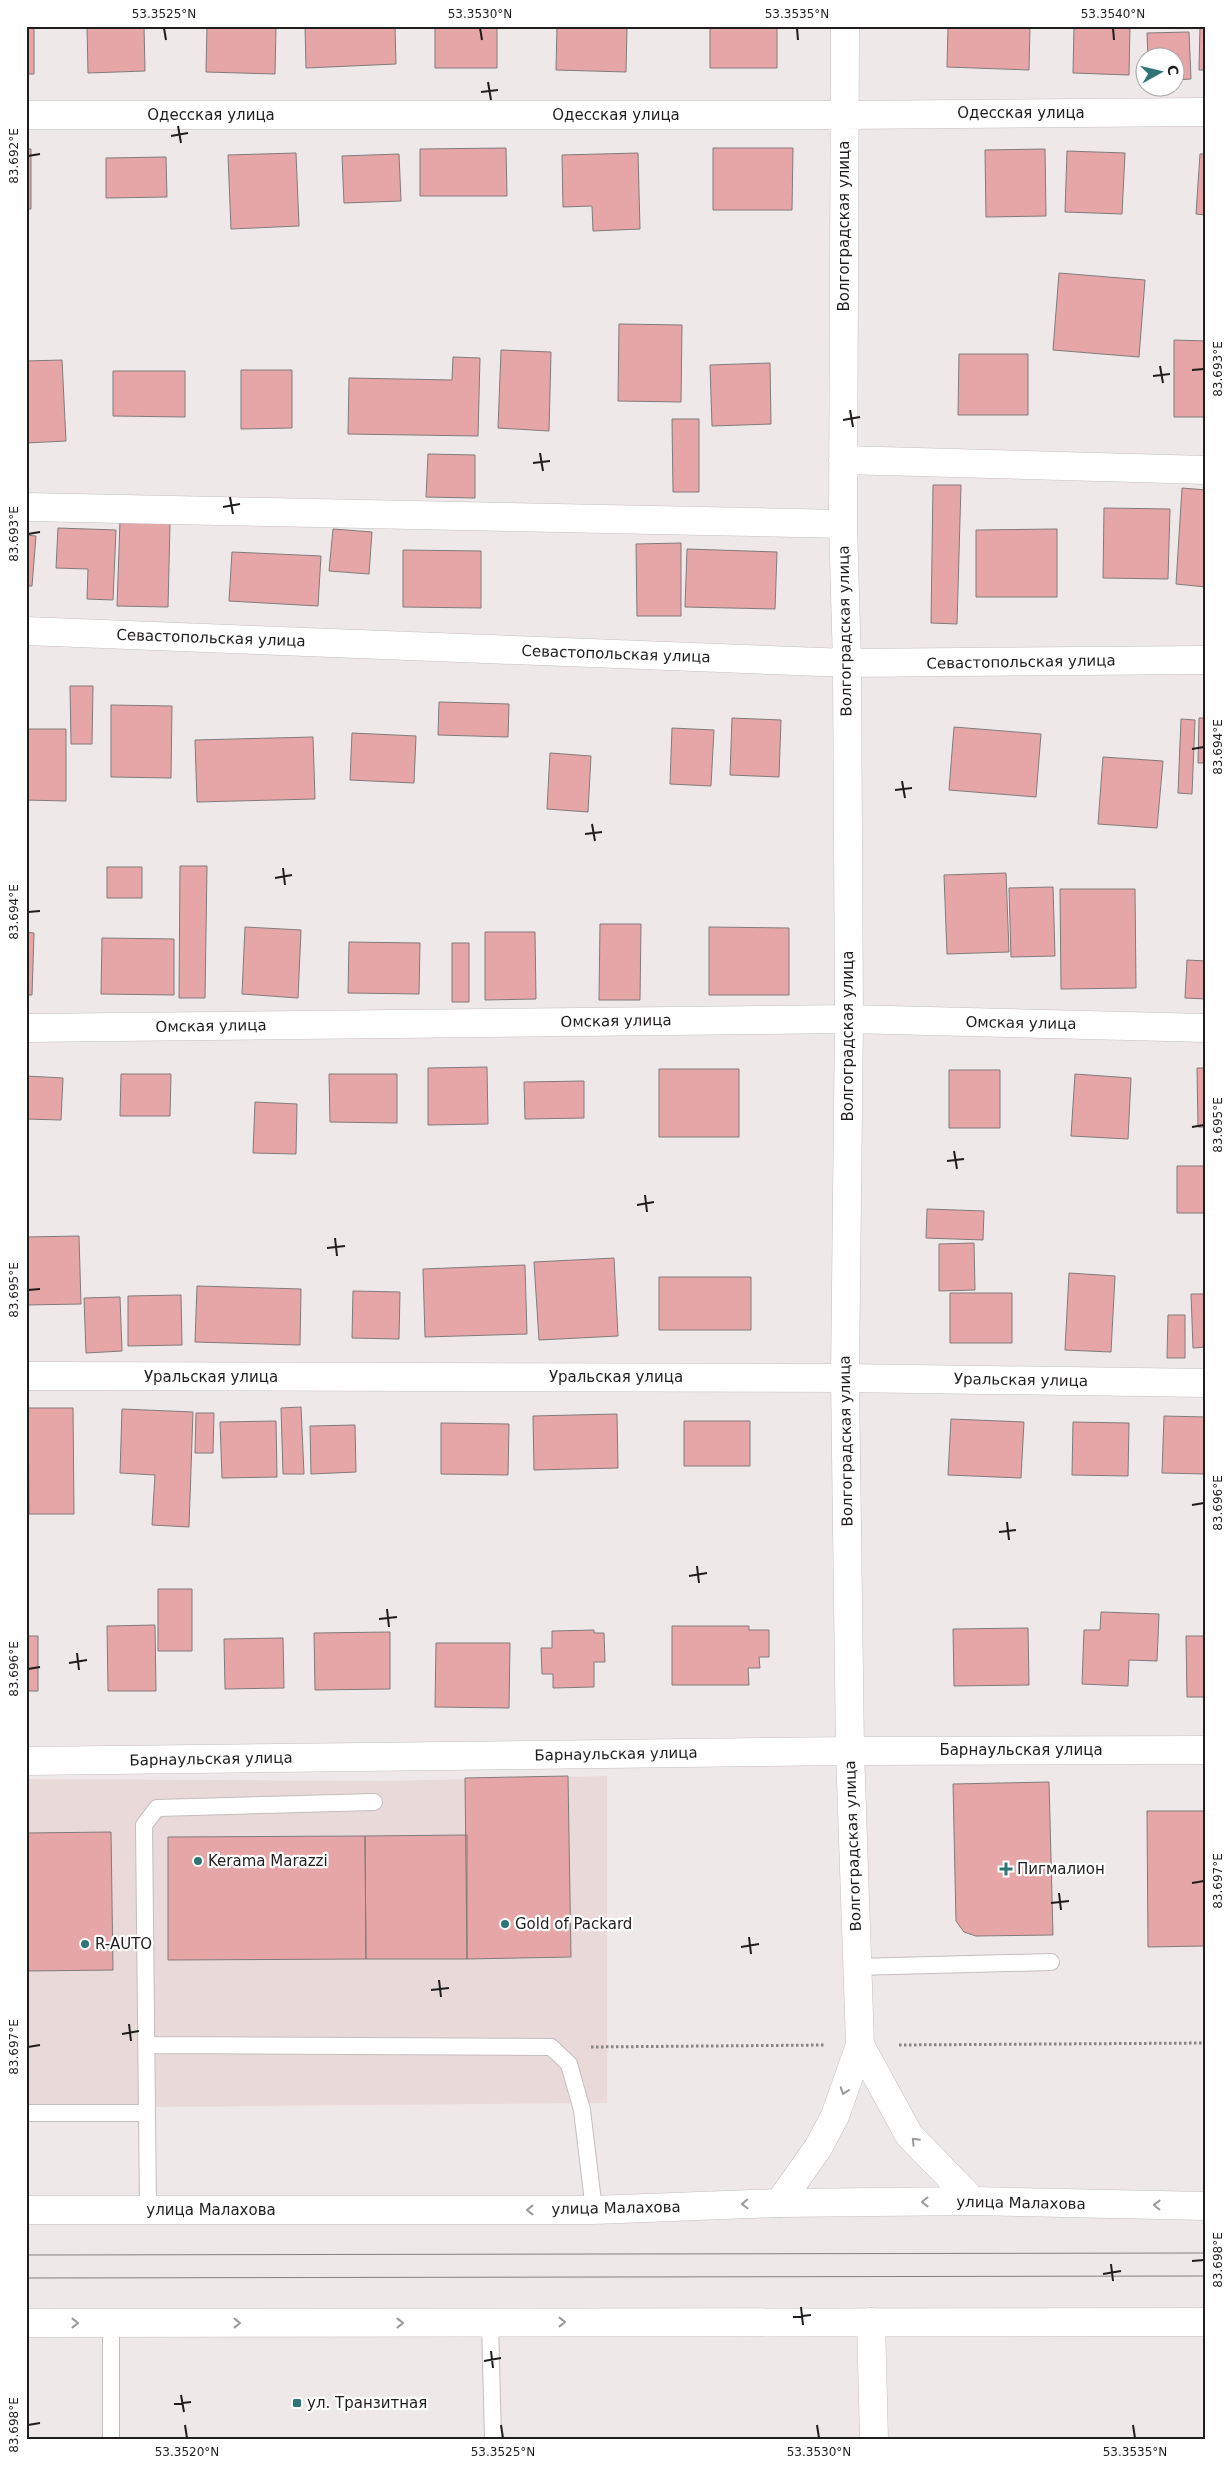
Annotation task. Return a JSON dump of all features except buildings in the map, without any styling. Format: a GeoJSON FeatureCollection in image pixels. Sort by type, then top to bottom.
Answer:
{"type":"FeatureCollection","features":[{"type":"Feature","properties":{"kind":"street","name":"Волгоградская улица"},"geometry":{"type":"LineString","coordinates":[[779,2203],[818,2148],[835,2116],[860,2045],[850,1750],[845,1378],[849,1019],[847,663],[843,524],[845,26]]}},
{"type":"Feature","properties":{"kind":"street","name":"Одесская улица"},"geometry":{"type":"LineString","coordinates":[[26,115],[845,115],[1206,112]]}},
{"type":"Feature","properties":{"kind":"street"},"geometry":{"type":"LineString","coordinates":[[843,460],[1206,470]]}},
{"type":"Feature","properties":{"kind":"street"},"geometry":{"type":"LineString","coordinates":[[26,508],[843,524]]}},
{"type":"Feature","properties":{"kind":"street","name":"Севастопольская улица"},"geometry":{"type":"LineString","coordinates":[[26,631],[847,663],[1206,660]]}},
{"type":"Feature","properties":{"kind":"street","name":"Омская улица"},"geometry":{"type":"LineString","coordinates":[[26,1028],[849,1019],[1206,1028]]}},
{"type":"Feature","properties":{"kind":"street","name":"Уральская улица"},"geometry":{"type":"LineString","coordinates":[[26,1376],[845,1378],[1206,1383]]}},
{"type":"Feature","properties":{"kind":"street","name":"Барнаульская улица"},"geometry":{"type":"LineString","coordinates":[[26,1761],[850,1750],[1206,1750]]}},
{"type":"Feature","properties":{"kind":"street","name":"Волгоградская улица"},"geometry":{"type":"LineString","coordinates":[[860,2045],[909,2136],[973,2201]]}},
{"type":"Feature","properties":{"kind":"street","name":"улица Малахова"},"geometry":{"type":"LineString","coordinates":[[26,2210],[594,2210],[779,2203],[973,2201],[1206,2206]]}},
{"type":"Feature","properties":{"kind":"street"},"geometry":{"type":"LineString","coordinates":[[871,2322],[874,2439]]}},
{"type":"Feature","properties":{"kind":"street"},"geometry":{"type":"LineString","coordinates":[[26,2323],[1206,2322]]}},
{"type":"Feature","properties":{"kind":"lane"},"geometry":{"type":"LineString","coordinates":[[148,2210],[144,1826],[157,1808],[374,1802]]}},
{"type":"Feature","properties":{"kind":"lane"},"geometry":{"type":"LineString","coordinates":[[856,1967],[1051,1962]]}},
{"type":"Feature","properties":{"kind":"lane"},"geometry":{"type":"LineString","coordinates":[[146,2045],[551,2047],[569,2064],[582,2110],[594,2210]]}},
{"type":"Feature","properties":{"kind":"lane"},"geometry":{"type":"LineString","coordinates":[[26,2113],[147,2113]]}},
{"type":"Feature","properties":{"kind":"lane"},"geometry":{"type":"LineString","coordinates":[[490,2322],[494,2439]]}},
{"type":"Feature","properties":{"kind":"lane"},"geometry":{"type":"LineString","coordinates":[[111,2323],[111,2439]]}},
{"type":"Feature","properties":{"kind":"shaded area"},"geometry":{"type":"Polygon","coordinates":[[[607,1776],[607,2103],[26,2108],[26,1779],[383,1781],[607,1776]]]}},
{"type":"Feature","properties":{"kind":"tram line"},"geometry":{"type":"LineString","coordinates":[[26,2255],[1206,2253]]}},
{"type":"Feature","properties":{"kind":"tram line"},"geometry":{"type":"LineString","coordinates":[[26,2278],[1206,2276]]}},
{"type":"Feature","properties":{"kind":"place","name":"Kerama Marazzi"},"geometry":{"type":"Point","coordinates":[198,1861]}},
{"type":"Feature","properties":{"kind":"place","name":"Пигмалион"},"geometry":{"type":"Point","coordinates":[1006,1869]}},
{"type":"Feature","properties":{"kind":"place","name":"Gold of Packard"},"geometry":{"type":"Point","coordinates":[505,1924]}},
{"type":"Feature","properties":{"kind":"place","name":"R-AUTO"},"geometry":{"type":"Point","coordinates":[85,1944]}},
{"type":"Feature","properties":{"kind":"place","name":"ул. Транзитная"},"geometry":{"type":"Point","coordinates":[297,2403]}}]}
